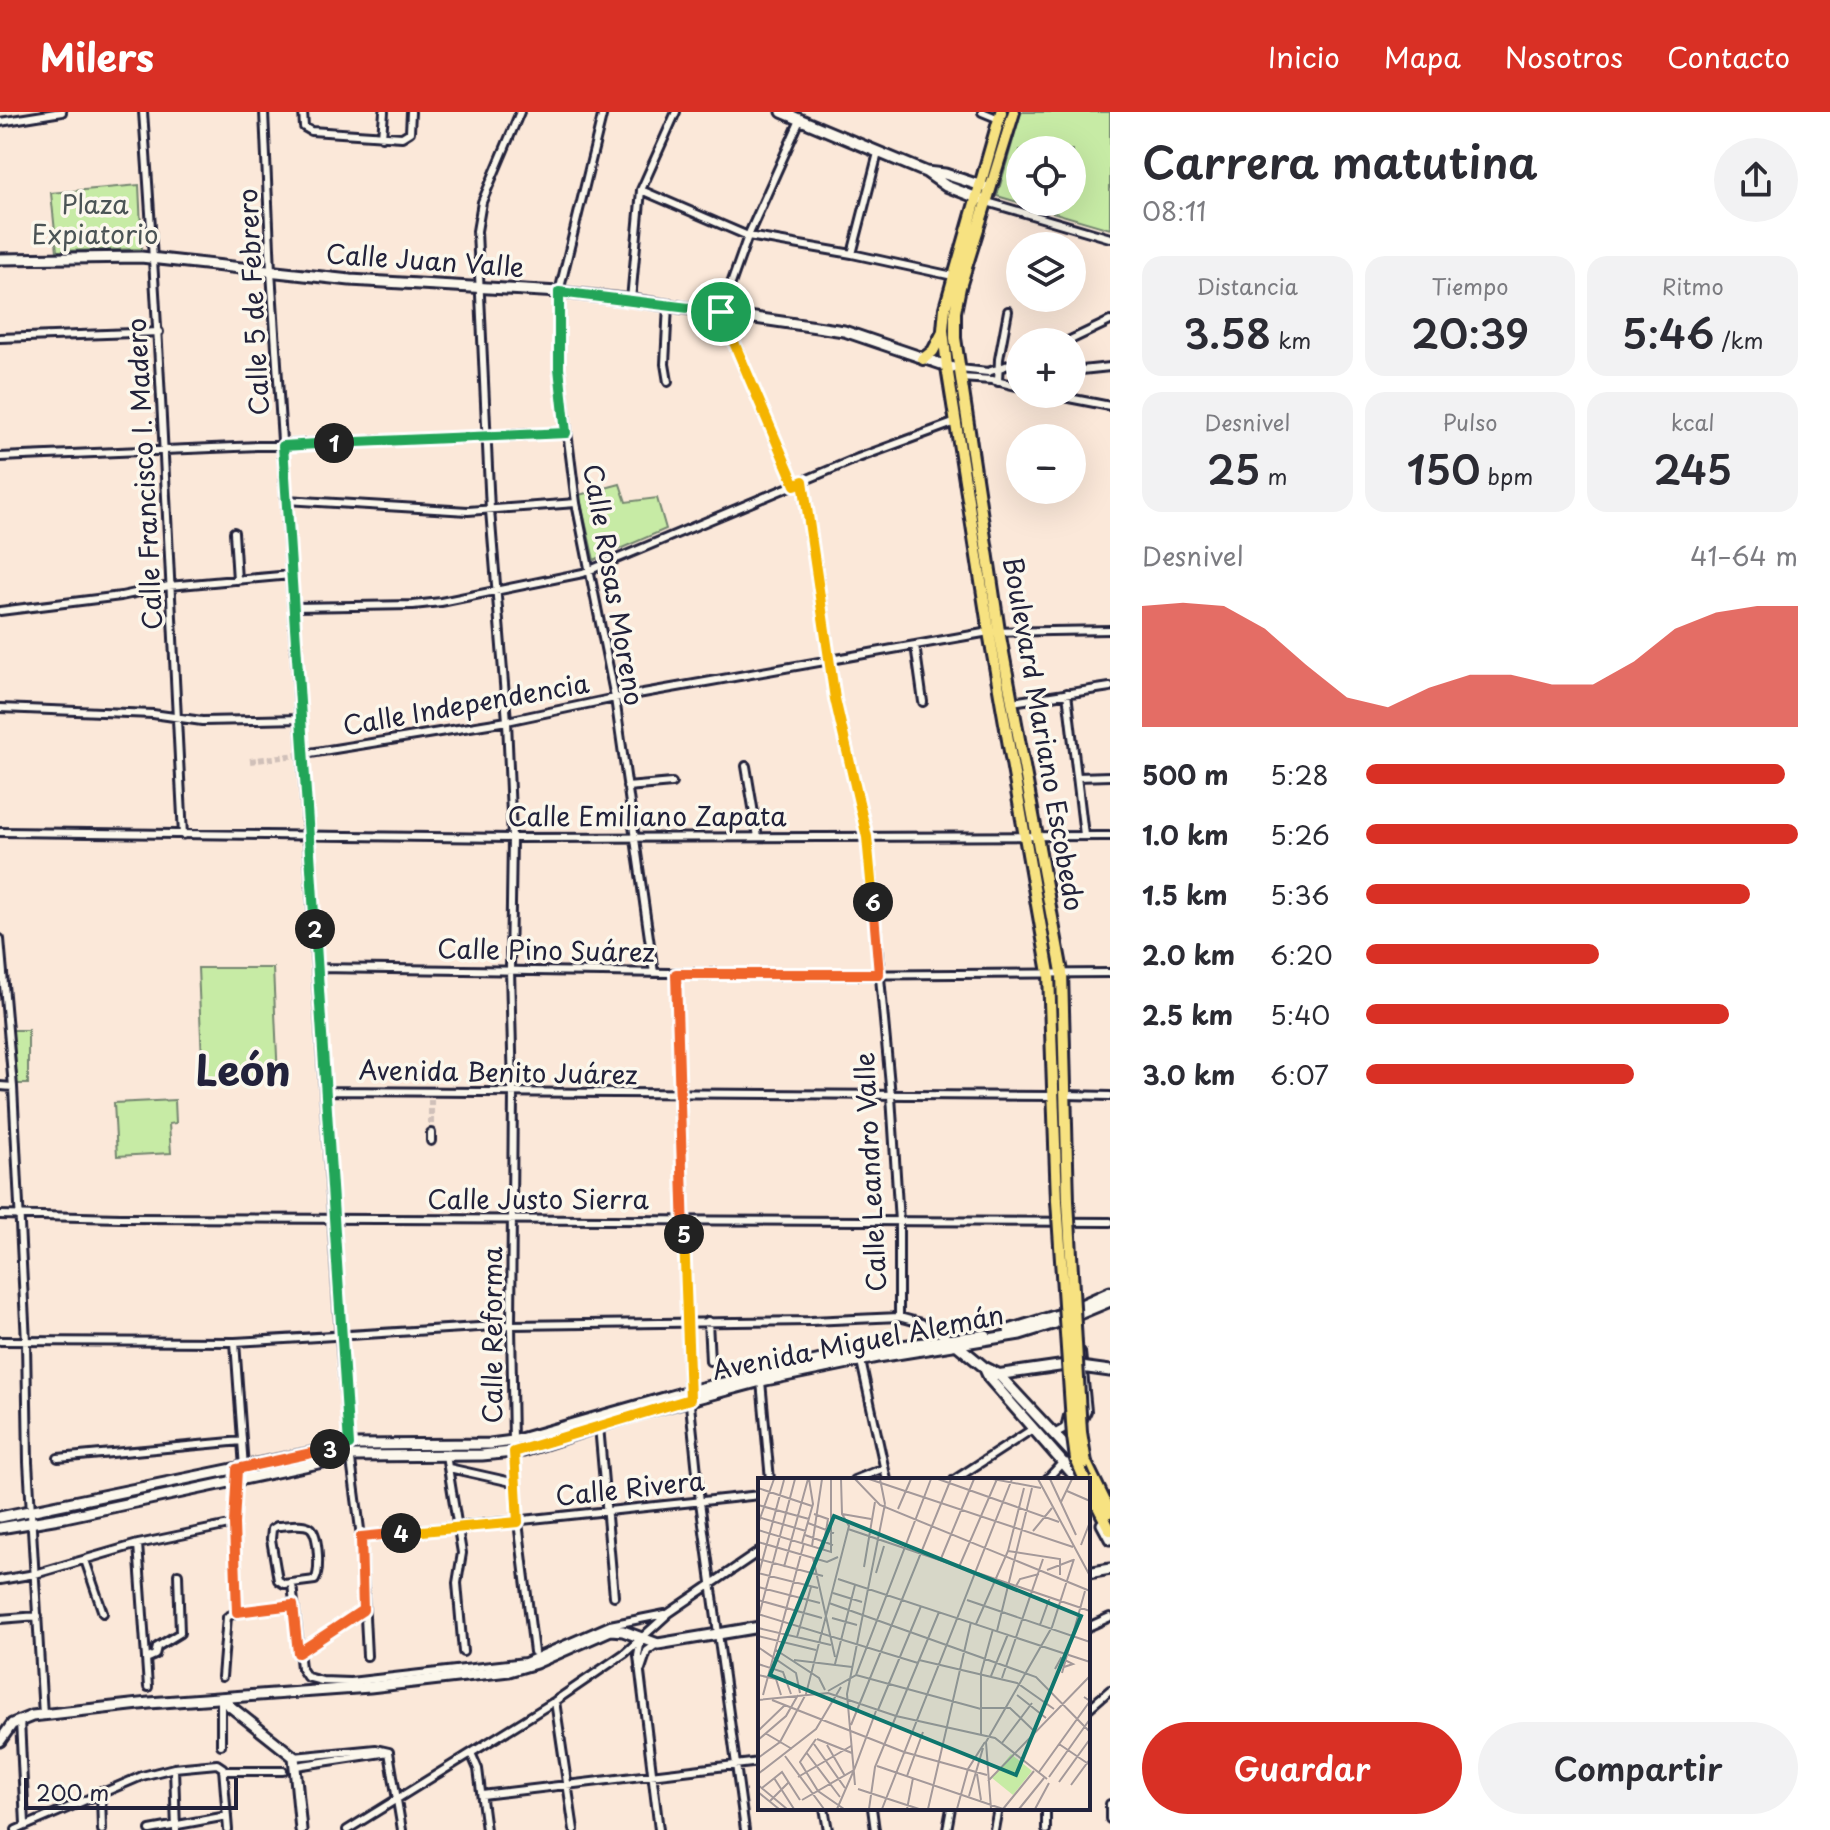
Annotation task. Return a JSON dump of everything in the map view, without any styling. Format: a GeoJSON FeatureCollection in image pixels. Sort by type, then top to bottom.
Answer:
{"type":"FeatureCollection","features":[{"type":"Feature","properties":{"kind":"main road","name":"Boulevard Mariano Escobedo"},"geometry":{"type":"LineString","coordinates":[[1014,112],[958,299],[955,325],[962,422],[1049,973],[1073,1437],[1076,1459],[1110,1512]]}},
{"type":"Feature","properties":{"kind":"main road","name":"Boulevard Mariano Escobedo"},"geometry":{"type":"LineString","coordinates":[[962,422],[948,372],[943,330],[953,276],[1000,116]]}},
{"type":"Feature","properties":{"kind":"main road"},"geometry":{"type":"LineString","coordinates":[[923,359],[933,351],[943,330]]}},
{"type":"Feature","properties":{"kind":"main road","name":"Boulevard Mariano Escobedo"},"geometry":{"type":"LineString","coordinates":[[994,632],[1012,702],[1039,836],[1062,972],[1057,1099]]}},
{"type":"Feature","properties":{"kind":"main road","name":"Boulevard Mariano Escobedo"},"geometry":{"type":"LineString","coordinates":[[1062,1205],[1087,1472]]}},
{"type":"Feature","properties":{"kind":"main road"},"geometry":{"type":"LineString","coordinates":[[1090,1491],[1110,1530]]}},
{"type":"Feature","properties":{"kind":"street"},"geometry":{"type":"LineString","coordinates":[[0,122],[62,112]]}},
{"type":"Feature","properties":{"kind":"street","name":"Calle Francisco I. Madero"},"geometry":{"type":"LineString","coordinates":[[143,112],[159,332],[183,835]]}},
{"type":"Feature","properties":{"kind":"street","name":"Calle 5 de Febrero"},"geometry":{"type":"LineString","coordinates":[[264,112],[271,271],[340,1336],[361,1537],[367,1656]]}},
{"type":"Feature","properties":{"kind":"street"},"geometry":{"type":"LineString","coordinates":[[303,112],[304,127],[311,131],[382,137],[406,135],[411,128],[411,112]]}},
{"type":"Feature","properties":{"kind":"street"},"geometry":{"type":"LineString","coordinates":[[382,137],[384,112]]}},
{"type":"Feature","properties":{"kind":"street","name":"Calle Reforma"},"geometry":{"type":"LineString","coordinates":[[520,112],[478,217],[490,510],[507,721],[512,838],[513,1441],[518,1522],[534,1652]]}},
{"type":"Feature","properties":{"kind":"street","name":"Calle Rosas Moreno"},"geometry":{"type":"LineString","coordinates":[[603,112],[559,292],[558,343],[576,503],[615,698],[654,973]]}},
{"type":"Feature","properties":{"kind":"street"},"geometry":{"type":"LineString","coordinates":[[631,300],[641,190],[676,112]]}},
{"type":"Feature","properties":{"kind":"street"},"geometry":{"type":"LineString","coordinates":[[782,112],[926,172],[946,186],[987,202],[1110,238]]}},
{"type":"Feature","properties":{"kind":"street"},"geometry":{"type":"LineString","coordinates":[[982,112],[1000,116]]}},
{"type":"Feature","properties":{"kind":"street"},"geometry":{"type":"LineString","coordinates":[[795,485],[721,312],[748,236],[800,120]]}},
{"type":"Feature","properties":{"kind":"street"},"geometry":{"type":"LineString","coordinates":[[852,254],[878,153]]}},
{"type":"Feature","properties":{"kind":"street"},"geometry":{"type":"LineString","coordinates":[[926,172],[945,174],[991,189]]}},
{"type":"Feature","properties":{"kind":"street"},"geometry":{"type":"LineString","coordinates":[[641,190],[748,236],[953,276]]}},
{"type":"Feature","properties":{"kind":"street","name":"Calle Juan Valle"},"geometry":{"type":"LineString","coordinates":[[0,259],[154,258],[350,280],[559,292],[668,304],[844,331],[960,374],[988,372],[1006,366]]}},
{"type":"Feature","properties":{"kind":"street"},"geometry":{"type":"LineString","coordinates":[[668,304],[665,364],[668,382]]}},
{"type":"Feature","properties":{"kind":"street"},"geometry":{"type":"LineString","coordinates":[[998,382],[1008,312]]}},
{"type":"Feature","properties":{"kind":"street"},"geometry":{"type":"LineString","coordinates":[[1086,332],[1110,321]]}},
{"type":"Feature","properties":{"kind":"street"},"geometry":{"type":"LineString","coordinates":[[0,338],[159,332]]}},
{"type":"Feature","properties":{"kind":"street"},"geometry":{"type":"LineString","coordinates":[[1086,370],[1110,367]]}},
{"type":"Feature","properties":{"kind":"street"},"geometry":{"type":"LineString","coordinates":[[960,374],[1006,384]]}},
{"type":"Feature","properties":{"kind":"street"},"geometry":{"type":"LineString","coordinates":[[1086,401],[1110,406]]}},
{"type":"Feature","properties":{"kind":"street"},"geometry":{"type":"LineString","coordinates":[[293,607],[413,605],[498,592],[591,571],[858,458],[962,422]]}},
{"type":"Feature","properties":{"kind":"street"},"geometry":{"type":"LineString","coordinates":[[0,457],[566,433]]}},
{"type":"Feature","properties":{"kind":"street","name":"Calle Leandro Valle"},"geometry":{"type":"LineString","coordinates":[[803,481],[839,721],[867,837],[891,1096],[899,1222],[899,1317],[921,1323],[954,1342],[1054,1434],[1087,1472]]}},
{"type":"Feature","properties":{"kind":"street"},"geometry":{"type":"LineString","coordinates":[[286,500],[490,510],[576,503]]}},
{"type":"Feature","properties":{"kind":"street"},"geometry":{"type":"LineString","coordinates":[[234,532],[237,580]]}},
{"type":"Feature","properties":{"kind":"street"},"geometry":{"type":"LineString","coordinates":[[0,611],[121,596],[169,586],[291,575]]}},
{"type":"Feature","properties":{"kind":"street","name":"Calle Independencia"},"geometry":{"type":"LineString","coordinates":[[304,754],[507,721],[615,698],[994,632],[1110,630]]}},
{"type":"Feature","properties":{"kind":"street"},"geometry":{"type":"LineString","coordinates":[[915,645],[923,702]]}},
{"type":"Feature","properties":{"kind":"street"},"geometry":{"type":"LineString","coordinates":[[1012,702],[1110,687]]}},
{"type":"Feature","properties":{"kind":"street"},"geometry":{"type":"LineString","coordinates":[[1067,693],[1084,835]]}},
{"type":"Feature","properties":{"kind":"street"},"geometry":{"type":"LineString","coordinates":[[0,708],[153,714],[202,721],[301,719]]}},
{"type":"Feature","properties":{"kind":"street"},"geometry":{"type":"LineString","coordinates":[[746,766],[758,837]]}},
{"type":"Feature","properties":{"kind":"street"},"geometry":{"type":"LineString","coordinates":[[1077,777],[1110,776]]}},
{"type":"Feature","properties":{"kind":"street"},"geometry":{"type":"LineString","coordinates":[[627,787],[672,783]]}},
{"type":"Feature","properties":{"kind":"street","name":"Calle Emiliano Zapata"},"geometry":{"type":"LineString","coordinates":[[0,832],[512,838],[1110,836]]}},
{"type":"Feature","properties":{"kind":"street"},"geometry":{"type":"LineString","coordinates":[[0,939],[13,1087],[26,1342],[28,1462],[43,1715]]}},
{"type":"Feature","properties":{"kind":"street","name":"Calle Pino Suárez"},"geometry":{"type":"LineString","coordinates":[[317,968],[676,974],[1110,973]]}},
{"type":"Feature","properties":{"kind":"street"},"geometry":{"type":"LineString","coordinates":[[676,974],[689,1395],[700,1502],[745,1830]]}},
{"type":"Feature","properties":{"kind":"street"},"geometry":{"type":"LineString","coordinates":[[0,1086],[13,1087]]}},
{"type":"Feature","properties":{"kind":"street","name":"Avenida Benito Juárez"},"geometry":{"type":"LineString","coordinates":[[326,1091],[432,1095],[513,1092],[1057,1099],[1110,1096]]}},
{"type":"Feature","properties":{"kind":"street"},"geometry":{"type":"LineString","coordinates":[[1054,1434],[1063,1430],[1068,1420],[1055,1222],[1062,1205]]}},
{"type":"Feature","properties":{"kind":"street"},"geometry":{"type":"LineString","coordinates":[[1062,1205],[1072,1222],[1087,1414],[1063,1443]]}},
{"type":"Feature","properties":{"kind":"street","name":"Calle Justo Sierra"},"geometry":{"type":"LineString","coordinates":[[0,1215],[1110,1222]]}},
{"type":"Feature","properties":{"kind":"street","name":"Avenida Miguel Alemán"},"geometry":{"type":"LineString","coordinates":[[350,1450],[446,1455],[514,1452],[689,1395],[1008,1331],[1062,1317],[1110,1292]]}},
{"type":"Feature","properties":{"kind":"street","name":"Avenida Miguel Alemán"},"geometry":{"type":"LineString","coordinates":[[1078,1310],[1110,1301]]}},
{"type":"Feature","properties":{"kind":"street"},"geometry":{"type":"LineString","coordinates":[[0,1341],[235,1342],[511,1325],[899,1317]]}},
{"type":"Feature","properties":{"kind":"street"},"geometry":{"type":"LineString","coordinates":[[708,1321],[710,1361]]}},
{"type":"Feature","properties":{"kind":"street"},"geometry":{"type":"LineString","coordinates":[[235,1342],[242,1441],[234,1524],[237,1612]]}},
{"type":"Feature","properties":{"kind":"street","name":"Avenida Miguel Alemán"},"geometry":{"type":"LineString","coordinates":[[0,1528],[32,1518],[350,1450],[513,1441],[855,1352],[954,1342]]}},
{"type":"Feature","properties":{"kind":"street"},"geometry":{"type":"LineString","coordinates":[[861,1361],[886,1478]]}},
{"type":"Feature","properties":{"kind":"street"},"geometry":{"type":"LineString","coordinates":[[994,1376],[1066,1365],[1110,1371]]}},
{"type":"Feature","properties":{"kind":"street","name":"Calle Leandro Valle"},"geometry":{"type":"LineString","coordinates":[[994,1376],[1076,1478]]}},
{"type":"Feature","properties":{"kind":"street"},"geometry":{"type":"LineString","coordinates":[[761,1381],[770,1478]]}},
{"type":"Feature","properties":{"kind":"street"},"geometry":{"type":"LineString","coordinates":[[599,1426],[614,1596]]}},
{"type":"Feature","properties":{"kind":"street"},"geometry":{"type":"LineString","coordinates":[[957,1478],[1034,1428]]}},
{"type":"Feature","properties":{"kind":"street"},"geometry":{"type":"LineString","coordinates":[[58,1458],[242,1441]]}},
{"type":"Feature","properties":{"kind":"street"},"geometry":{"type":"LineString","coordinates":[[446,1455],[462,1559],[457,1583],[463,1652]]}},
{"type":"Feature","properties":{"kind":"street"},"geometry":{"type":"LineString","coordinates":[[1048,1478],[1063,1462],[1074,1462],[1087,1472]]}},
{"type":"Feature","properties":{"kind":"street"},"geometry":{"type":"LineString","coordinates":[[449,1468],[516,1483]]}},
{"type":"Feature","properties":{"kind":"street"},"geometry":{"type":"LineString","coordinates":[[859,1478],[884,1468]]}},
{"type":"Feature","properties":{"kind":"street","name":"Calle Rivera"},"geometry":{"type":"LineString","coordinates":[[361,1537],[758,1495]]}},
{"type":"Feature","properties":{"kind":"street"},"geometry":{"type":"LineString","coordinates":[[1090,1500],[1110,1539]]}},
{"type":"Feature","properties":{"kind":"street","name":"Avenida Miguel Alemán"},"geometry":{"type":"LineString","coordinates":[[0,1517],[32,1518]]}},
{"type":"Feature","properties":{"kind":"street"},"geometry":{"type":"LineString","coordinates":[[0,1580],[35,1574],[138,1544],[234,1524]]}},
{"type":"Feature","properties":{"kind":"street"},"geometry":{"type":"LineString","coordinates":[[277,1526],[306,1526],[311,1528],[316,1539],[319,1573],[315,1580],[292,1584],[278,1580],[271,1531],[277,1526]]}},
{"type":"Feature","properties":{"kind":"street"},"geometry":{"type":"LineString","coordinates":[[138,1544],[148,1687]]}},
{"type":"Feature","properties":{"kind":"street"},"geometry":{"type":"LineString","coordinates":[[347,1830],[555,1701],[641,1639],[669,1613],[758,1552]]}},
{"type":"Feature","properties":{"kind":"street"},"geometry":{"type":"LineString","coordinates":[[85,1560],[103,1613]]}},
{"type":"Feature","properties":{"kind":"street"},"geometry":{"type":"LineString","coordinates":[[1090,1573],[1110,1569]]}},
{"type":"Feature","properties":{"kind":"street"},"geometry":{"type":"LineString","coordinates":[[146,1659],[155,1655],[157,1647],[180,1633],[178,1574]]}},
{"type":"Feature","properties":{"kind":"street"},"geometry":{"type":"LineString","coordinates":[[292,1584],[298,1653],[304,1673],[313,1680],[369,1680],[525,1662],[610,1625],[669,1613]]}},
{"type":"Feature","properties":{"kind":"street"},"geometry":{"type":"LineString","coordinates":[[222,1677],[225,1620],[237,1612],[293,1605]]}},
{"type":"Feature","properties":{"kind":"street"},"geometry":{"type":"LineString","coordinates":[[298,1653],[363,1610]]}},
{"type":"Feature","properties":{"kind":"street"},"geometry":{"type":"LineString","coordinates":[[0,1619],[38,1616]]}},
{"type":"Feature","properties":{"kind":"street"},"geometry":{"type":"LineString","coordinates":[[1090,1626],[1110,1617]]}},
{"type":"Feature","properties":{"kind":"street"},"geometry":{"type":"LineString","coordinates":[[641,1669],[647,1651],[658,1644],[758,1627]]}},
{"type":"Feature","properties":{"kind":"street"},"geometry":{"type":"LineString","coordinates":[[0,1741],[4,1728],[20,1719],[43,1715],[149,1703],[370,1687],[509,1671],[536,1663],[611,1630],[623,1631],[658,1644]]}},
{"type":"Feature","properties":{"kind":"street"},"geometry":{"type":"LineString","coordinates":[[641,1639],[638,1656],[659,1830]]}},
{"type":"Feature","properties":{"kind":"street"},"geometry":{"type":"LineString","coordinates":[[1090,1707],[1110,1690]]}},
{"type":"Feature","properties":{"kind":"street"},"geometry":{"type":"LineString","coordinates":[[221,1699],[221,1745]]}},
{"type":"Feature","properties":{"kind":"street"},"geometry":{"type":"LineString","coordinates":[[221,1699],[295,1762],[301,1830]]}},
{"type":"Feature","properties":{"kind":"street"},"geometry":{"type":"LineString","coordinates":[[555,1701],[574,1830]]}},
{"type":"Feature","properties":{"kind":"street"},"geometry":{"type":"LineString","coordinates":[[20,1719],[25,1824]]}},
{"type":"Feature","properties":{"kind":"street"},"geometry":{"type":"LineString","coordinates":[[295,1762],[376,1749],[389,1752],[402,1830]]}},
{"type":"Feature","properties":{"kind":"street"},"geometry":{"type":"LineString","coordinates":[[471,1753],[477,1764],[486,1830]]}},
{"type":"Feature","properties":{"kind":"street"},"geometry":{"type":"LineString","coordinates":[[482,1795],[758,1762]]}},
{"type":"Feature","properties":{"kind":"street"},"geometry":{"type":"LineString","coordinates":[[16,1830],[101,1791],[174,1768],[283,1771]]}},
{"type":"Feature","properties":{"kind":"street"},"geometry":{"type":"LineString","coordinates":[[174,1768],[176,1827]]}},
{"type":"Feature","properties":{"kind":"street"},"geometry":{"type":"LineString","coordinates":[[222,1768],[228,1830]]}},
{"type":"Feature","properties":{"kind":"street"},"geometry":{"type":"LineString","coordinates":[[101,1791],[102,1830]]}},
{"type":"Feature","properties":{"kind":"street"},"geometry":{"type":"LineString","coordinates":[[1110,1804],[1110,1819]]}},
{"type":"Feature","properties":{"kind":"street"},"geometry":{"type":"LineString","coordinates":[[824,1810],[828,1830]]}},
{"type":"Feature","properties":{"kind":"street"},"geometry":{"type":"LineString","coordinates":[[872,1810],[875,1830]]}},
{"type":"Feature","properties":{"kind":"street"},"geometry":{"type":"LineString","coordinates":[[947,1830],[951,1810]]}},
{"type":"Feature","properties":{"kind":"street"},"geometry":{"type":"LineString","coordinates":[[994,1830],[998,1810]]}},
{"type":"Feature","properties":{"kind":"street"},"geometry":{"type":"LineString","coordinates":[[150,1830],[227,1816]]}},
{"type":"Feature","properties":{"kind":"green space"},"geometry":{"type":"Polygon","coordinates":[[[1021,112],[1110,112],[1110,229],[1065,216],[1086,216],[1086,136],[1014,136],[1021,112]]]}},
{"type":"Feature","properties":{"kind":"green space"},"geometry":{"type":"Polygon","coordinates":[[[1006,164],[1006,199],[997,196],[1006,164]]]}},
{"type":"Feature","properties":{"kind":"green space","name":"Plaza Expiatorio"},"geometry":{"type":"Polygon","coordinates":[[[139,185],[142,249],[57,251],[51,193],[139,185]]]}},
{"type":"Feature","properties":{"kind":"green space"},"geometry":{"type":"Polygon","coordinates":[[[620,484],[626,502],[657,498],[666,529],[594,560],[579,495],[620,484]]]}},
{"type":"Feature","properties":{"kind":"green space"},"geometry":{"type":"Polygon","coordinates":[[[198,968],[273,968],[278,1079],[203,1082],[198,968]]]}},
{"type":"Feature","properties":{"kind":"green space"},"geometry":{"type":"Polygon","coordinates":[[[11,1030],[28,1030],[28,1084],[14,1084],[11,1030]]]}},
{"type":"Feature","properties":{"kind":"green space"},"geometry":{"type":"Polygon","coordinates":[[[175,1100],[176,1123],[169,1124],[171,1153],[117,1156],[114,1103],[175,1100]]]}},
{"type":"Feature","properties":{"kind":"tunnel"},"geometry":{"type":"LineString","coordinates":[[250,761],[304,754]]}},
{"type":"Feature","properties":{"kind":"tunnel"},"geometry":{"type":"LineString","coordinates":[[431,1098],[431,1133]]}},
{"type":"Feature","properties":{"kind":"district","name":"León"},"geometry":{"type":"Point","coordinates":[243,1071]}},
{"type":"Feature","properties":{"kind":"route"},"geometry":{"type":"LineString","coordinates":[[559,292],[721,312],[795,485],[803,481],[835,699],[867,837],[879,974],[676,974],[690,1399],[514,1452],[518,1522],[361,1537],[363,1610],[298,1653],[293,1605],[237,1612],[234,1524],[237,1469],[349,1445],[283,446],[566,433],[559,368],[559,292]]}}]}
